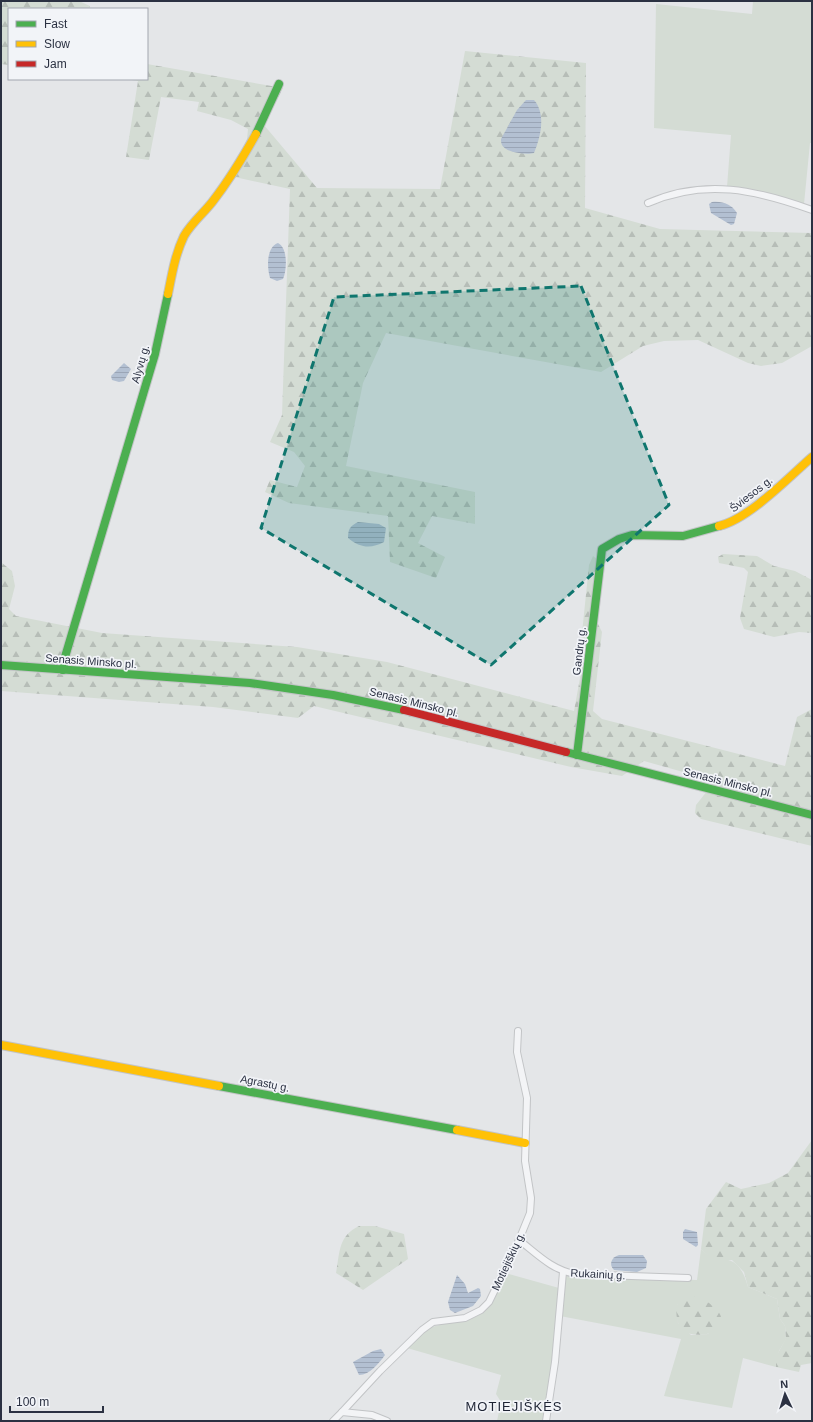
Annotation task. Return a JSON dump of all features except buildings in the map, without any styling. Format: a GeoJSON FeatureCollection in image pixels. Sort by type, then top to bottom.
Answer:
{"type":"FeatureCollection","features":[{"type":"Feature","properties":{"kind":"street","name":"Alyvų g."},"geometry":{"type":"LineString","coordinates":[[63,670],[65,657],[155,354],[176,254],[185,235],[195,220],[210,206],[234,174],[258,132],[279,84]]}},
{"type":"Feature","properties":{"kind":"street"},"geometry":{"type":"LineString","coordinates":[[648,203],[665,196],[689,190],[718,188],[744,190],[812,210]]}},
{"type":"Feature","properties":{"kind":"street","name":"Šviesos g."},"geometry":{"type":"LineString","coordinates":[[602,549],[619,539],[632,535],[683,536],[729,524],[764,499],[812,457]]}},
{"type":"Feature","properties":{"kind":"street","name":"Gandrų g."},"geometry":{"type":"LineString","coordinates":[[577,755],[602,549]]}},
{"type":"Feature","properties":{"kind":"street","name":"Senasis Minsko pl."},"geometry":{"type":"LineString","coordinates":[[1,665],[250,683],[333,695],[407,711],[812,815]]}},
{"type":"Feature","properties":{"kind":"street","name":"Motiejiškių g."},"geometry":{"type":"LineString","coordinates":[[333,1421],[380,1370],[422,1330],[433,1322],[465,1318],[481,1310],[489,1302],[519,1240],[530,1213],[531,1198],[525,1161],[527,1098],[517,1052],[518,1031]]}},
{"type":"Feature","properties":{"kind":"street","name":"Agrastų g."},"geometry":{"type":"LineString","coordinates":[[1,1045],[525,1143]]}},
{"type":"Feature","properties":{"kind":"street","name":"Rukainių g."},"geometry":{"type":"LineString","coordinates":[[519,1240],[555,1269],[563,1272],[575,1274],[688,1278]]}},
{"type":"Feature","properties":{"kind":"street"},"geometry":{"type":"LineString","coordinates":[[546,1421],[555,1362],[563,1272]]}},
{"type":"Feature","properties":{"kind":"street"},"geometry":{"type":"LineString","coordinates":[[342,1412],[372,1415],[387,1421]]}},
{"type":"Feature","properties":{"kind":"highlighted area"},"geometry":{"type":"Polygon","coordinates":[[[581,286],[669,505],[491,665],[261,528],[334,297],[581,286]]]}},
{"type":"Feature","properties":{"kind":"green space"},"geometry":{"type":"Polygon","coordinates":[[[1,1],[79,1],[90,6],[90,8],[8,8],[8,65],[1,64],[1,1]]]}},
{"type":"Feature","properties":{"kind":"green space"},"geometry":{"type":"Polygon","coordinates":[[[753,1],[812,1],[812,143],[810,143],[804,204],[758,191],[727,187],[731,135],[654,128],[656,4],[752,14],[753,1]]]}},
{"type":"Feature","properties":{"kind":"green space"},"geometry":{"type":"Polygon","coordinates":[[[465,51],[586,63],[585,208],[660,229],[812,233],[812,346],[782,363],[761,366],[748,363],[698,340],[664,341],[643,346],[601,372],[386,333],[363,383],[346,466],[475,492],[475,524],[432,516],[418,543],[445,557],[436,578],[390,562],[388,516],[289,503],[265,492],[270,480],[297,487],[305,466],[294,452],[270,442],[282,415],[290,189],[230,176],[247,139],[248,129],[231,120],[197,111],[199,102],[161,97],[149,160],[126,157],[138,81],[132,80],[148,80],[148,64],[283,88],[264,125],[317,188],[440,189],[465,51]]]}},
{"type":"Feature","properties":{"kind":"green space"},"geometry":{"type":"Polygon","coordinates":[[[723,554],[757,556],[774,566],[795,571],[812,580],[812,633],[799,632],[774,637],[744,629],[740,618],[748,572],[744,568],[719,563],[718,557],[723,554]]]}},
{"type":"Feature","properties":{"kind":"green space"},"geometry":{"type":"Polygon","coordinates":[[[593,556],[597,559],[593,614],[602,632],[593,711],[602,719],[785,766],[797,717],[812,709],[812,846],[701,819],[695,813],[696,805],[715,781],[644,761],[622,776],[571,767],[314,706],[298,718],[213,707],[1,691],[2,563],[12,571],[15,586],[9,609],[16,616],[102,633],[297,647],[387,662],[574,711],[582,667],[581,643],[589,565],[593,556]]]}},
{"type":"Feature","properties":{"kind":"green space"},"geometry":{"type":"Polygon","coordinates":[[[812,1140],[812,1363],[801,1365],[799,1372],[776,1367],[776,1357],[786,1338],[785,1326],[780,1319],[777,1299],[748,1287],[744,1272],[732,1260],[712,1258],[701,1249],[706,1209],[726,1182],[741,1189],[769,1183],[788,1173],[812,1140]]]}},
{"type":"Feature","properties":{"kind":"green space"},"geometry":{"type":"Polygon","coordinates":[[[359,1226],[375,1226],[404,1234],[408,1259],[363,1290],[336,1273],[341,1245],[347,1235],[359,1226]]]}},
{"type":"Feature","properties":{"kind":"green space"},"geometry":{"type":"Polygon","coordinates":[[[701,1249],[708,1255],[733,1262],[738,1266],[743,1274],[748,1287],[777,1299],[780,1319],[785,1326],[786,1339],[779,1351],[776,1367],[743,1358],[732,1408],[664,1396],[681,1339],[560,1316],[565,1276],[697,1280],[701,1249]],[[677,1304],[678,1323],[691,1335],[709,1334],[677,1304]]]}},
{"type":"Feature","properties":{"kind":"green space"},"geometry":{"type":"Polygon","coordinates":[[[505,1273],[559,1288],[548,1421],[497,1421],[501,1402],[496,1394],[501,1375],[407,1348],[428,1328],[477,1315],[505,1273]]]}},
{"type":"Feature","properties":{"kind":"green space"},"geometry":{"type":"Polygon","coordinates":[[[687,1295],[699,1298],[712,1305],[720,1315],[722,1321],[721,1328],[708,1334],[683,1332],[677,1320],[676,1310],[680,1298],[687,1295]]]}},
{"type":"Feature","properties":{"kind":"water"},"geometry":{"type":"Polygon","coordinates":[[[526,100],[534,100],[538,106],[541,118],[539,140],[534,153],[531,154],[512,152],[504,148],[501,141],[517,110],[526,100]]]}},
{"type":"Feature","properties":{"kind":"water"},"geometry":{"type":"Polygon","coordinates":[[[712,202],[720,202],[732,207],[737,213],[734,224],[731,225],[711,213],[709,204],[712,202]]]}},
{"type":"Feature","properties":{"kind":"water"},"geometry":{"type":"Polygon","coordinates":[[[278,243],[284,249],[286,265],[283,279],[277,281],[270,278],[268,258],[271,249],[278,243]]]}},
{"type":"Feature","properties":{"kind":"water"},"geometry":{"type":"Polygon","coordinates":[[[124,363],[131,369],[124,381],[119,382],[112,380],[111,376],[124,363]]]}},
{"type":"Feature","properties":{"kind":"water"},"geometry":{"type":"Polygon","coordinates":[[[358,522],[379,524],[386,528],[384,542],[375,546],[361,546],[348,538],[350,528],[358,522]]]}},
{"type":"Feature","properties":{"kind":"water"},"geometry":{"type":"Polygon","coordinates":[[[685,1229],[697,1232],[698,1245],[696,1247],[683,1239],[683,1232],[685,1229]]]}},
{"type":"Feature","properties":{"kind":"water"},"geometry":{"type":"Polygon","coordinates":[[[619,1255],[643,1255],[647,1261],[646,1268],[637,1272],[614,1270],[611,1263],[614,1257],[619,1255]]]}},
{"type":"Feature","properties":{"kind":"water"},"geometry":{"type":"Polygon","coordinates":[[[457,1275],[465,1284],[468,1293],[478,1288],[480,1289],[481,1296],[473,1306],[455,1313],[450,1310],[448,1302],[457,1275]]]}},
{"type":"Feature","properties":{"kind":"water"},"geometry":{"type":"Polygon","coordinates":[[[381,1349],[385,1355],[380,1362],[367,1373],[359,1375],[353,1362],[373,1351],[381,1349]]]}},
{"type":"Feature","properties":{"kind":"traffic: fast"},"geometry":{"type":"LineString","coordinates":[[256,134],[279,84]]}},
{"type":"Feature","properties":{"kind":"traffic: fast"},"geometry":{"type":"LineString","coordinates":[[63,670],[65,657],[155,354],[168,294]]}},
{"type":"Feature","properties":{"kind":"traffic: fast"},"geometry":{"type":"LineString","coordinates":[[577,755],[602,549],[619,539],[632,535],[683,536],[719,526]]}},
{"type":"Feature","properties":{"kind":"traffic: fast"},"geometry":{"type":"LineString","coordinates":[[1,665],[250,683],[333,695],[404,710]]}},
{"type":"Feature","properties":{"kind":"traffic: fast"},"geometry":{"type":"LineString","coordinates":[[566,752],[812,815]]}},
{"type":"Feature","properties":{"kind":"traffic: fast"},"geometry":{"type":"LineString","coordinates":[[219,1086],[457,1130]]}},
{"type":"Feature","properties":{"kind":"traffic: slow"},"geometry":{"type":"LineString","coordinates":[[168,294],[176,257],[184,236],[225,185],[256,134]]}},
{"type":"Feature","properties":{"kind":"traffic: slow"},"geometry":{"type":"LineString","coordinates":[[719,526],[731,522],[756,506],[812,457]]}},
{"type":"Feature","properties":{"kind":"traffic: slow"},"geometry":{"type":"LineString","coordinates":[[1,1045],[219,1086]]}},
{"type":"Feature","properties":{"kind":"traffic: slow"},"geometry":{"type":"LineString","coordinates":[[457,1130],[525,1143]]}},
{"type":"Feature","properties":{"kind":"traffic: jam"},"geometry":{"type":"LineString","coordinates":[[404,710],[566,752]]}},
{"type":"Feature","properties":{"kind":"district","name":"MOTIEJIŠKĖS"},"geometry":{"type":"Point","coordinates":[514,1406]}}]}
